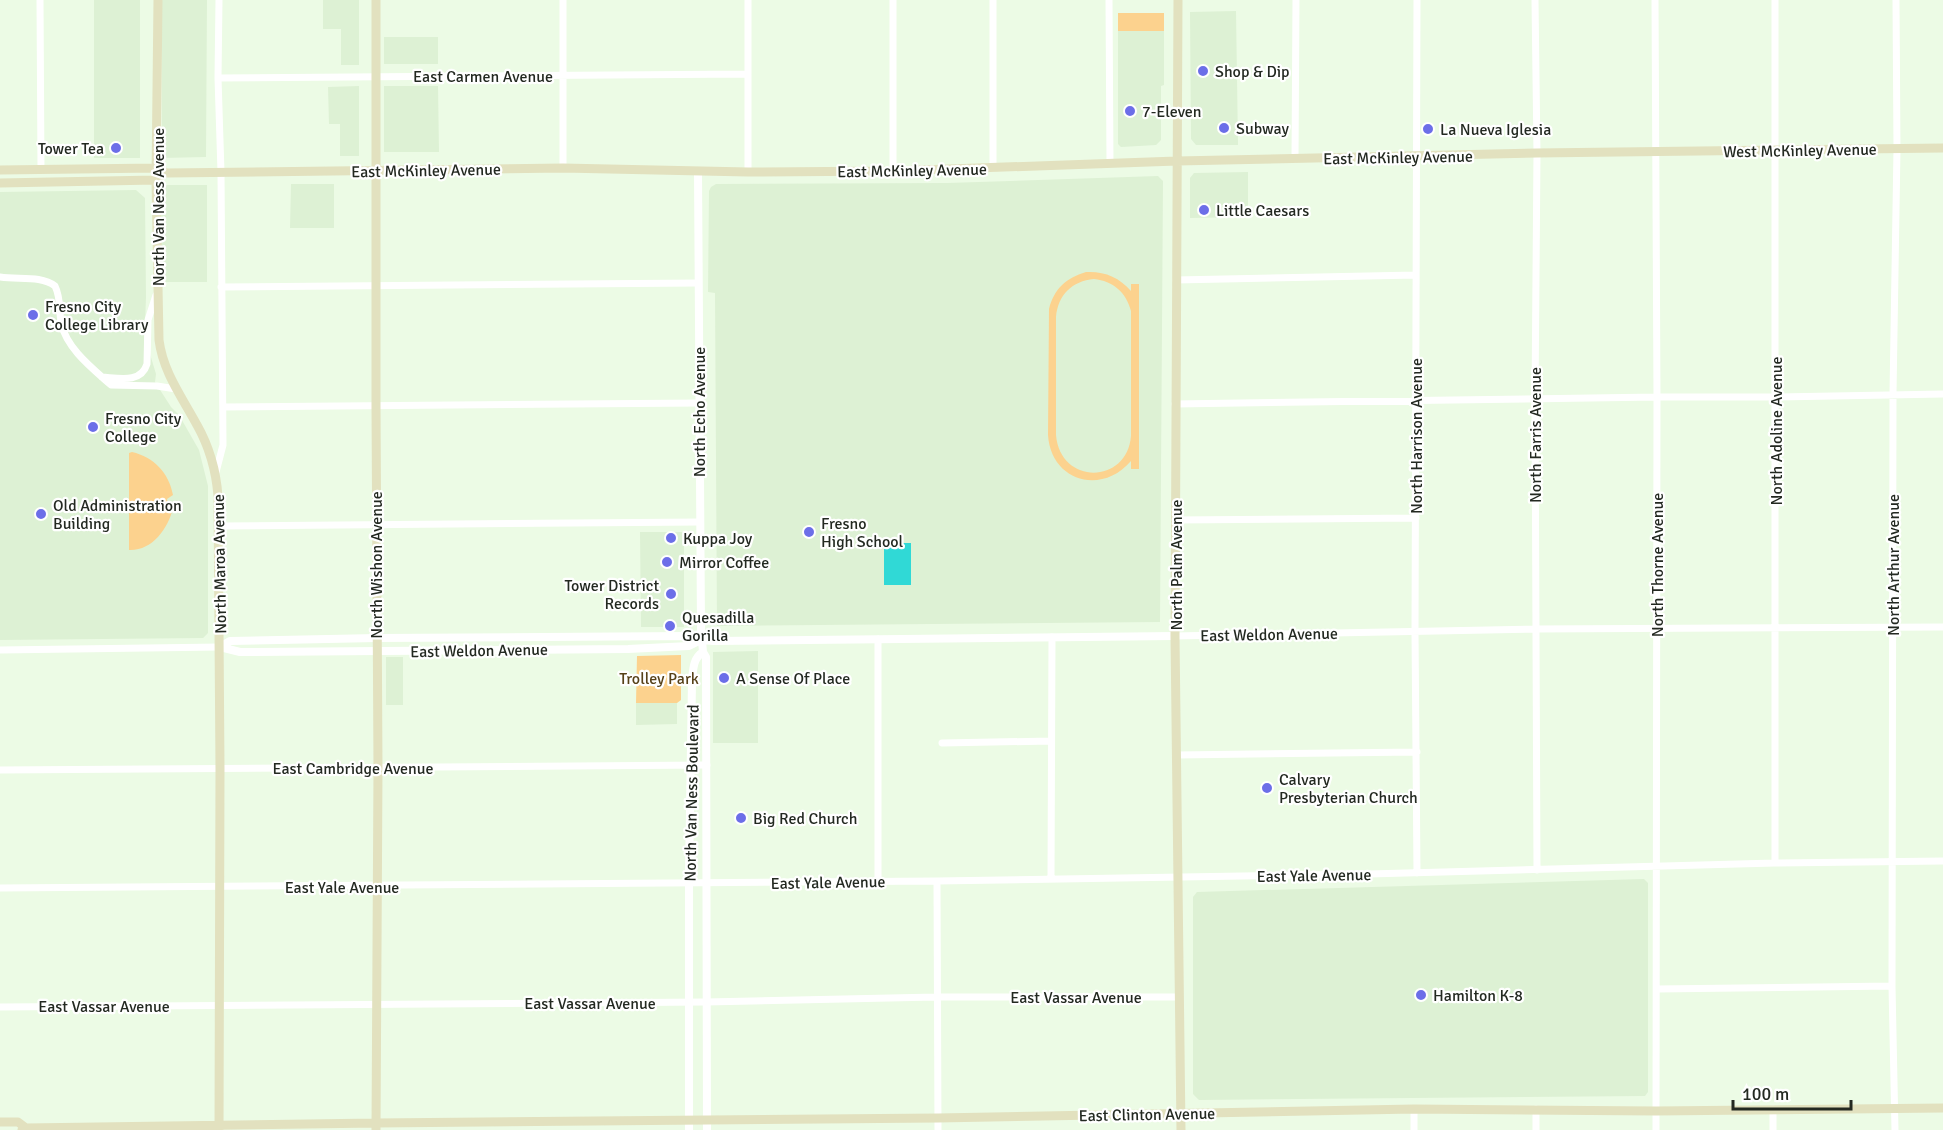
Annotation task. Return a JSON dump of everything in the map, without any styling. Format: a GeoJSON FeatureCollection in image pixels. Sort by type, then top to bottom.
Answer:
{"type":"FeatureCollection","features":[{"type":"Feature","properties":{"kind":"main road","name":"North Van Ness Avenue"},"geometry":{"type":"LineString","coordinates":[[158,0],[156,180],[160,350],[166,369],[203,436],[216,472]]}},
{"type":"Feature","properties":{"kind":"main road","name":"North Wishon Avenue"},"geometry":{"type":"LineString","coordinates":[[376,0],[378,768],[376,1126]]}},
{"type":"Feature","properties":{"kind":"main road","name":"North Palm Avenue"},"geometry":{"type":"LineString","coordinates":[[1178,0],[1176,636],[1181,1130]]}},
{"type":"Feature","properties":{"kind":"main road","name":"West McKinley Avenue"},"geometry":{"type":"LineString","coordinates":[[1656,152],[1943,148]]}},
{"type":"Feature","properties":{"kind":"main road","name":"East McKinley Avenue"},"geometry":{"type":"LineString","coordinates":[[0,170],[156,168],[167,173],[563,168],[748,172],[892,171],[1177,161],[1656,152]]}},
{"type":"Feature","properties":{"kind":"main road"},"geometry":{"type":"LineString","coordinates":[[0,183],[156,180],[167,173]]}},
{"type":"Feature","properties":{"kind":"main road","name":"North Maroa Avenue"},"geometry":{"type":"LineString","coordinates":[[216,472],[220,526],[219,1128]]}},
{"type":"Feature","properties":{"kind":"main road","name":"East Clinton Avenue"},"geometry":{"type":"LineString","coordinates":[[0,1122],[18,1122],[24,1129],[707,1126],[938,1118],[1414,1109],[1656,1111],[1943,1107]]}},
{"type":"Feature","properties":{"kind":"street"},"geometry":{"type":"LineString","coordinates":[[40,0],[41,170]]}},
{"type":"Feature","properties":{"kind":"street","name":"North Maroa Avenue"},"geometry":{"type":"LineString","coordinates":[[216,472],[224,445],[218,78],[219,0]]}},
{"type":"Feature","properties":{"kind":"street"},"geometry":{"type":"LineString","coordinates":[[563,0],[563,168]]}},
{"type":"Feature","properties":{"kind":"street"},"geometry":{"type":"LineString","coordinates":[[748,0],[748,172]]}},
{"type":"Feature","properties":{"kind":"street"},"geometry":{"type":"LineString","coordinates":[[892,171],[893,0]]}},
{"type":"Feature","properties":{"kind":"street"},"geometry":{"type":"LineString","coordinates":[[993,0],[993,168]]}},
{"type":"Feature","properties":{"kind":"street"},"geometry":{"type":"LineString","coordinates":[[1109,0],[1110,163]]}},
{"type":"Feature","properties":{"kind":"street"},"geometry":{"type":"LineString","coordinates":[[1295,159],[1296,0]]}},
{"type":"Feature","properties":{"kind":"street","name":"North Harrison Avenue"},"geometry":{"type":"LineString","coordinates":[[1417,0],[1415,401],[1417,873]]}},
{"type":"Feature","properties":{"kind":"street","name":"North Farris Avenue"},"geometry":{"type":"LineString","coordinates":[[1535,0],[1538,153],[1535,399],[1537,870]]}},
{"type":"Feature","properties":{"kind":"street","name":"North Thorne Avenue"},"geometry":{"type":"LineString","coordinates":[[1655,0],[1656,1130]]}},
{"type":"Feature","properties":{"kind":"street","name":"North Adoline Avenue"},"geometry":{"type":"LineString","coordinates":[[1775,0],[1777,150],[1775,862]]}},
{"type":"Feature","properties":{"kind":"street","name":"North Arthur Avenue"},"geometry":{"type":"LineString","coordinates":[[1895,1130],[1893,393],[1897,149],[1896,0]]}},
{"type":"Feature","properties":{"kind":"street","name":"East Carmen Avenue"},"geometry":{"type":"LineString","coordinates":[[218,78],[748,74]]}},
{"type":"Feature","properties":{"kind":"street","name":"North Echo Avenue"},"geometry":{"type":"LineString","coordinates":[[698,171],[701,640],[703,652]]}},
{"type":"Feature","properties":{"kind":"street"},"geometry":{"type":"LineString","coordinates":[[1176,280],[1416,275]]}},
{"type":"Feature","properties":{"kind":"street"},"geometry":{"type":"LineString","coordinates":[[0,277],[41,280],[55,286],[59,295],[63,329],[67,340],[111,385],[157,386],[176,389]]}},
{"type":"Feature","properties":{"kind":"street"},"geometry":{"type":"LineString","coordinates":[[221,286],[698,283]]}},
{"type":"Feature","properties":{"kind":"street"},"geometry":{"type":"LineString","coordinates":[[102,377],[135,378],[145,370],[148,320],[158,290]]}},
{"type":"Feature","properties":{"kind":"street"},"geometry":{"type":"LineString","coordinates":[[1176,404],[1943,394]]}},
{"type":"Feature","properties":{"kind":"street"},"geometry":{"type":"LineString","coordinates":[[223,406],[700,403]]}},
{"type":"Feature","properties":{"kind":"street"},"geometry":{"type":"LineString","coordinates":[[1176,520],[1416,518]]}},
{"type":"Feature","properties":{"kind":"street"},"geometry":{"type":"LineString","coordinates":[[220,526],[700,522]]}},
{"type":"Feature","properties":{"kind":"street","name":"East Weldon Avenue"},"geometry":{"type":"LineString","coordinates":[[220,647],[230,641],[377,638],[689,636],[701,640],[878,639],[1535,629],[1943,627]]}},
{"type":"Feature","properties":{"kind":"street"},"geometry":{"type":"LineString","coordinates":[[475,637],[475,650]]}},
{"type":"Feature","properties":{"kind":"street"},"geometry":{"type":"LineString","coordinates":[[566,637],[566,649]]}},
{"type":"Feature","properties":{"kind":"street"},"geometry":{"type":"LineString","coordinates":[[1051,878],[1052,637]]}},
{"type":"Feature","properties":{"kind":"street"},"geometry":{"type":"LineString","coordinates":[[878,639],[878,880]]}},
{"type":"Feature","properties":{"kind":"street","name":"East Weldon Avenue"},"geometry":{"type":"LineString","coordinates":[[0,650],[220,647],[240,652],[566,649],[689,646],[701,640]]}},
{"type":"Feature","properties":{"kind":"street","name":"North Van Ness Boulevard"},"geometry":{"type":"LineString","coordinates":[[689,1126],[689,884],[693,669],[697,656],[703,652],[706,657],[707,765],[707,1126]]}},
{"type":"Feature","properties":{"kind":"street"},"geometry":{"type":"LineString","coordinates":[[942,743],[1050,741]]}},
{"type":"Feature","properties":{"kind":"street"},"geometry":{"type":"LineString","coordinates":[[1177,755],[1417,752]]}},
{"type":"Feature","properties":{"kind":"street","name":"East Cambridge Avenue"},"geometry":{"type":"LineString","coordinates":[[0,770],[707,765]]}},
{"type":"Feature","properties":{"kind":"street","name":"East Yale Avenue"},"geometry":{"type":"LineString","coordinates":[[0,888],[937,881],[1417,873],[1775,862],[1943,861]]}},
{"type":"Feature","properties":{"kind":"street"},"geometry":{"type":"LineString","coordinates":[[937,881],[938,1130]]}},
{"type":"Feature","properties":{"kind":"street"},"geometry":{"type":"LineString","coordinates":[[1657,989],[1893,986]]}},
{"type":"Feature","properties":{"kind":"street","name":"East Vassar Avenue"},"geometry":{"type":"LineString","coordinates":[[0,1006],[1179,997]]}},
{"type":"Feature","properties":{"kind":"street"},"geometry":{"type":"LineString","coordinates":[[1414,1109],[1414,1130]]}},
{"type":"Feature","properties":{"kind":"street"},"geometry":{"type":"LineString","coordinates":[[1536,1109],[1536,1130]]}},
{"type":"Feature","properties":{"kind":"street"},"geometry":{"type":"LineString","coordinates":[[1773,1109],[1773,1130]]}},
{"type":"Feature","properties":{"kind":"shaded area"},"geometry":{"type":"Polygon","coordinates":[[[94,0],[140,0],[140,158],[94,158],[94,0]]]}},
{"type":"Feature","properties":{"kind":"shaded area"},"geometry":{"type":"Polygon","coordinates":[[[162,0],[207,0],[206,157],[162,158],[162,0]]]}},
{"type":"Feature","properties":{"kind":"shaded area"},"geometry":{"type":"Polygon","coordinates":[[[323,0],[359,0],[359,65],[341,65],[341,29],[323,29],[323,0]]]}},
{"type":"Feature","properties":{"kind":"shaded area"},"geometry":{"type":"Polygon","coordinates":[[[1236,11],[1238,145],[1196,145],[1191,139],[1190,12],[1236,11]]]}},
{"type":"Feature","properties":{"kind":"shaded area"},"geometry":{"type":"Polygon","coordinates":[[[1118,31],[1164,31],[1161,140],[1156,145],[1121,147],[1118,144],[1118,31]]]}},
{"type":"Feature","properties":{"kind":"shaded area"},"geometry":{"type":"Polygon","coordinates":[[[384,37],[438,37],[438,64],[384,64],[384,37]]]}},
{"type":"Feature","properties":{"kind":"shaded area"},"geometry":{"type":"Polygon","coordinates":[[[359,86],[359,156],[340,156],[340,124],[329,124],[328,87],[359,86]]]}},
{"type":"Feature","properties":{"kind":"shaded area"},"geometry":{"type":"Polygon","coordinates":[[[384,86],[438,86],[439,152],[384,152],[384,86]]]}},
{"type":"Feature","properties":{"kind":"shaded area"},"geometry":{"type":"Polygon","coordinates":[[[1248,172],[1248,217],[1190,218],[1190,178],[1194,173],[1248,172]]]}},
{"type":"Feature","properties":{"kind":"shaded area","name":"Fresno High School"},"geometry":{"type":"Polygon","coordinates":[[[1158,176],[1163,181],[1160,622],[717,626],[715,293],[708,292],[709,191],[711,187],[716,184],[947,183],[1158,176]]]}},
{"type":"Feature","properties":{"kind":"shaded area"},"geometry":{"type":"Polygon","coordinates":[[[291,184],[334,184],[334,228],[290,228],[291,184]]]}},
{"type":"Feature","properties":{"kind":"shaded area"},"geometry":{"type":"Polygon","coordinates":[[[161,185],[207,185],[207,282],[161,282],[161,185]]]}},
{"type":"Feature","properties":{"kind":"shaded area","name":"Fresno City College"},"geometry":{"type":"Polygon","coordinates":[[[136,190],[145,198],[144,352],[150,354],[156,374],[155,382],[179,415],[199,450],[208,486],[208,633],[203,638],[0,640],[0,192],[136,190]]]}},
{"type":"Feature","properties":{"kind":"shaded area"},"geometry":{"type":"Polygon","coordinates":[[[640,532],[684,532],[684,627],[641,627],[640,532]]]}},
{"type":"Feature","properties":{"kind":"shaded area"},"geometry":{"type":"Polygon","coordinates":[[[758,651],[758,743],[713,743],[713,652],[758,651]]]}},
{"type":"Feature","properties":{"kind":"shaded area"},"geometry":{"type":"Polygon","coordinates":[[[386,657],[403,657],[403,705],[386,705],[386,657]]]}},
{"type":"Feature","properties":{"kind":"shaded area"},"geometry":{"type":"Polygon","coordinates":[[[636,703],[677,703],[677,724],[636,725],[636,703]]]}},
{"type":"Feature","properties":{"kind":"shaded area","name":"Hamilton K-8"},"geometry":{"type":"Polygon","coordinates":[[[1644,879],[1648,883],[1648,1092],[1645,1096],[1199,1100],[1193,1094],[1193,897],[1197,892],[1644,879]]]}},
{"type":"Feature","properties":{"kind":"green space"},"geometry":{"type":"Polygon","coordinates":[[[1118,13],[1164,13],[1164,31],[1118,31],[1118,13]]]}},
{"type":"Feature","properties":{"kind":"green space"},"geometry":{"type":"Polygon","coordinates":[[[1086,272],[1105,274],[1121,282],[1131,291],[1131,284],[1139,284],[1139,469],[1131,469],[1131,461],[1119,472],[1106,478],[1092,480],[1068,473],[1058,463],[1051,451],[1048,435],[1049,309],[1062,285],[1086,272]],[[1086,280],[1068,290],[1060,302],[1056,317],[1056,435],[1060,451],[1069,463],[1080,470],[1094,473],[1118,464],[1127,452],[1131,436],[1131,311],[1122,293],[1113,285],[1101,280],[1086,280]]]}},
{"type":"Feature","properties":{"kind":"green space"},"geometry":{"type":"Polygon","coordinates":[[[132,452],[154,462],[164,473],[173,495],[167,499],[168,504],[173,508],[163,531],[152,543],[129,550],[129,453],[132,452]]]}},
{"type":"Feature","properties":{"kind":"green space","name":"Trolley Park"},"geometry":{"type":"Polygon","coordinates":[[[681,655],[681,700],[677,703],[636,703],[637,656],[681,655]]]}},
{"type":"Feature","properties":{"kind":"water"},"geometry":{"type":"Polygon","coordinates":[[[884,543],[911,543],[911,585],[884,585],[884,543]]]}},
{"type":"Feature","properties":{"kind":"place","name":"Shop & Dip"},"geometry":{"type":"Point","coordinates":[1203,71]}},
{"type":"Feature","properties":{"kind":"place","name":"7-Eleven"},"geometry":{"type":"Point","coordinates":[1130,111]}},
{"type":"Feature","properties":{"kind":"place","name":"Subway"},"geometry":{"type":"Point","coordinates":[1224,128]}},
{"type":"Feature","properties":{"kind":"place","name":"La Nueva Iglesia"},"geometry":{"type":"Point","coordinates":[1428,129]}},
{"type":"Feature","properties":{"kind":"place","name":"Tower Tea"},"geometry":{"type":"Point","coordinates":[116,148]}},
{"type":"Feature","properties":{"kind":"place","name":"Little Caesars"},"geometry":{"type":"Point","coordinates":[1204,210]}},
{"type":"Feature","properties":{"kind":"place","name":"Fresno City College Library"},"geometry":{"type":"Point","coordinates":[33,315]}},
{"type":"Feature","properties":{"kind":"place","name":"Fresno City College"},"geometry":{"type":"Point","coordinates":[93,427]}},
{"type":"Feature","properties":{"kind":"place","name":"Old Administration Building"},"geometry":{"type":"Point","coordinates":[41,514]}},
{"type":"Feature","properties":{"kind":"place","name":"Fresno High School"},"geometry":{"type":"Point","coordinates":[809,532]}},
{"type":"Feature","properties":{"kind":"place","name":"Kuppa Joy"},"geometry":{"type":"Point","coordinates":[671,538]}},
{"type":"Feature","properties":{"kind":"place","name":"Mirror Coffee"},"geometry":{"type":"Point","coordinates":[667,562]}},
{"type":"Feature","properties":{"kind":"place","name":"Tower District Records"},"geometry":{"type":"Point","coordinates":[671,594]}},
{"type":"Feature","properties":{"kind":"place","name":"Quesadilla Gorilla"},"geometry":{"type":"Point","coordinates":[670,626]}},
{"type":"Feature","properties":{"kind":"place","name":"A Sense Of Place"},"geometry":{"type":"Point","coordinates":[724,678]}},
{"type":"Feature","properties":{"kind":"place","name":"Calvary Presbyterian Church"},"geometry":{"type":"Point","coordinates":[1267,788]}},
{"type":"Feature","properties":{"kind":"place","name":"Big Red Church"},"geometry":{"type":"Point","coordinates":[741,818]}},
{"type":"Feature","properties":{"kind":"place","name":"Hamilton K-8"},"geometry":{"type":"Point","coordinates":[1421,995]}}]}
